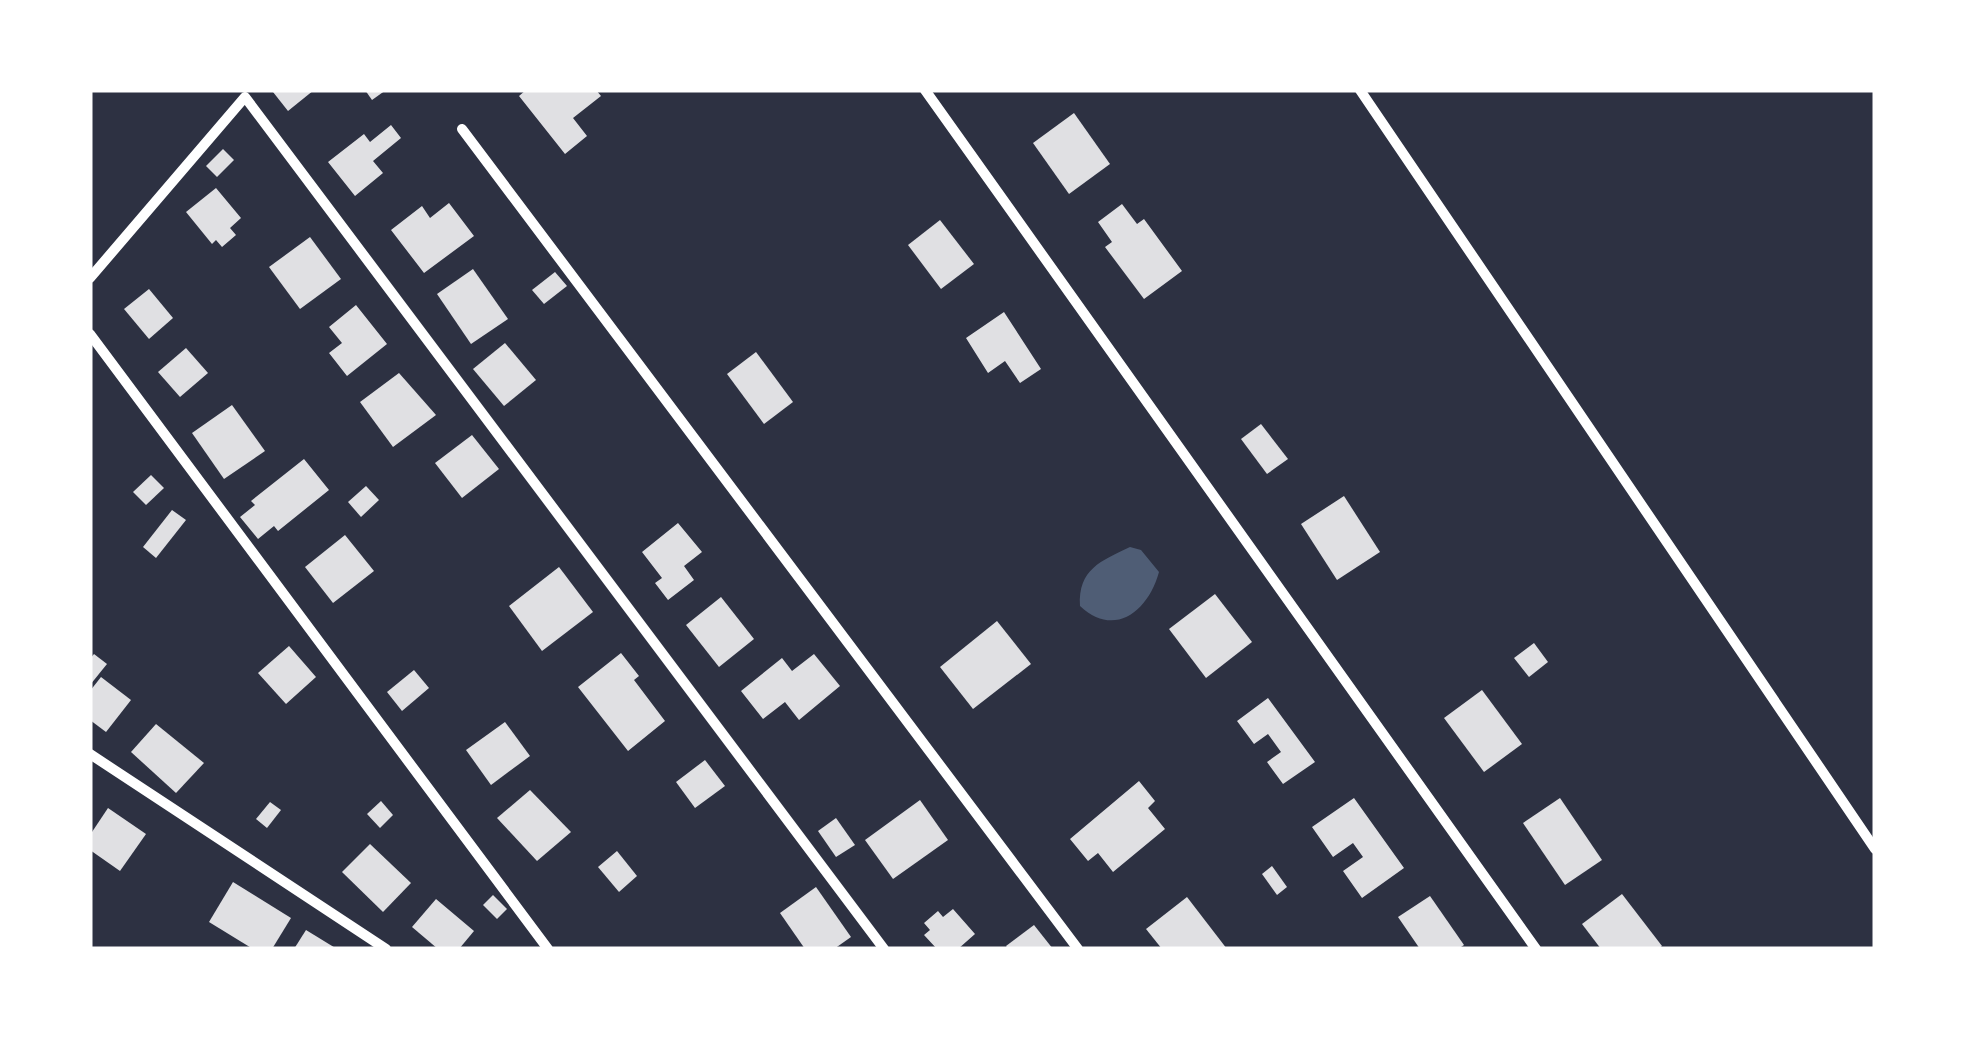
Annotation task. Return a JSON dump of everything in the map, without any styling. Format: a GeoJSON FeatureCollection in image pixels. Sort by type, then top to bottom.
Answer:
{"type":"FeatureCollection","features":[{"type":"Feature","properties":{"kind":"street"},"geometry":{"type":"LineString","coordinates":[[925,90],[1536,949]]}},
{"type":"Feature","properties":{"kind":"street"},"geometry":{"type":"LineString","coordinates":[[1360,90],[1875,849]]}},
{"type":"Feature","properties":{"kind":"street"},"geometry":{"type":"LineString","coordinates":[[90,278],[246,97],[884,949]]}},
{"type":"Feature","properties":{"kind":"street"},"geometry":{"type":"LineString","coordinates":[[462,129],[1078,949]]}},
{"type":"Feature","properties":{"kind":"street"},"geometry":{"type":"LineString","coordinates":[[90,334],[548,949]]}},
{"type":"Feature","properties":{"kind":"street"},"geometry":{"type":"LineString","coordinates":[[90,754],[386,949]]}},
{"type":"Feature","properties":{"kind":"water"},"geometry":{"type":"Polygon","coordinates":[[[1130,547],[1141,550],[1159,572],[1147,599],[1128,616],[1117,620],[1093,615],[1080,606],[1087,575],[1101,562],[1130,547]]]}},
{"type":"Feature","properties":{"kind":"building"},"geometry":{"type":"Polygon","coordinates":[[[275,90],[314,90],[288,111],[273,92],[275,90]]]}},
{"type":"Feature","properties":{"kind":"building"},"geometry":{"type":"Polygon","coordinates":[[[365,90],[386,90],[372,100],[365,90]]]}},
{"type":"Feature","properties":{"kind":"building"},"geometry":{"type":"Polygon","coordinates":[[[526,90],[596,90],[601,96],[573,118],[587,136],[565,154],[519,96],[526,90]]]}},
{"type":"Feature","properties":{"kind":"building"},"geometry":{"type":"Polygon","coordinates":[[[1074,113],[1110,164],[1069,194],[1033,143],[1074,113]]]}},
{"type":"Feature","properties":{"kind":"building"},"geometry":{"type":"Polygon","coordinates":[[[391,125],[401,138],[373,161],[383,173],[355,196],[328,162],[364,134],[370,142],[391,125]]]}},
{"type":"Feature","properties":{"kind":"building"},"geometry":{"type":"Polygon","coordinates":[[[223,149],[234,160],[217,177],[206,166],[223,149]]]}},
{"type":"Feature","properties":{"kind":"building"},"geometry":{"type":"Polygon","coordinates":[[[216,188],[241,218],[230,228],[236,235],[222,247],[216,240],[212,244],[186,212],[216,188]]]}},
{"type":"Feature","properties":{"kind":"building"},"geometry":{"type":"Polygon","coordinates":[[[449,203],[474,236],[424,273],[391,230],[422,206],[430,218],[449,203]]]}},
{"type":"Feature","properties":{"kind":"building"},"geometry":{"type":"Polygon","coordinates":[[[1122,204],[1137,224],[1144,219],[1182,271],[1144,299],[1105,247],[1112,242],[1098,222],[1122,204]]]}},
{"type":"Feature","properties":{"kind":"building"},"geometry":{"type":"Polygon","coordinates":[[[940,220],[974,264],[941,289],[908,245],[940,220]]]}},
{"type":"Feature","properties":{"kind":"building"},"geometry":{"type":"Polygon","coordinates":[[[310,237],[341,279],[300,309],[269,267],[310,237]]]}},
{"type":"Feature","properties":{"kind":"building"},"geometry":{"type":"Polygon","coordinates":[[[473,269],[508,319],[471,344],[437,294],[473,269]]]}},
{"type":"Feature","properties":{"kind":"building"},"geometry":{"type":"Polygon","coordinates":[[[555,272],[567,286],[544,304],[532,290],[555,272]]]}},
{"type":"Feature","properties":{"kind":"building"},"geometry":{"type":"Polygon","coordinates":[[[149,289],[173,318],[149,339],[124,309],[149,289]]]}},
{"type":"Feature","properties":{"kind":"building"},"geometry":{"type":"Polygon","coordinates":[[[356,305],[387,344],[347,376],[329,353],[342,343],[329,327],[356,305]]]}},
{"type":"Feature","properties":{"kind":"building"},"geometry":{"type":"Polygon","coordinates":[[[1004,312],[1041,369],[1020,383],[1005,361],[988,373],[966,338],[1004,312]]]}},
{"type":"Feature","properties":{"kind":"building"},"geometry":{"type":"Polygon","coordinates":[[[505,343],[536,380],[504,406],[473,369],[505,343]]]}},
{"type":"Feature","properties":{"kind":"building"},"geometry":{"type":"Polygon","coordinates":[[[186,348],[208,373],[180,397],[158,372],[186,348]]]}},
{"type":"Feature","properties":{"kind":"building"},"geometry":{"type":"Polygon","coordinates":[[[756,352],[793,402],[764,424],[727,374],[756,352]]]}},
{"type":"Feature","properties":{"kind":"building"},"geometry":{"type":"Polygon","coordinates":[[[399,373],[436,415],[393,447],[360,402],[399,373]]]}},
{"type":"Feature","properties":{"kind":"building"},"geometry":{"type":"Polygon","coordinates":[[[232,405],[265,451],[224,479],[192,433],[232,405]]]}},
{"type":"Feature","properties":{"kind":"building"},"geometry":{"type":"Polygon","coordinates":[[[1261,424],[1288,459],[1267,474],[1241,439],[1261,424]]]}},
{"type":"Feature","properties":{"kind":"building"},"geometry":{"type":"Polygon","coordinates":[[[472,435],[499,469],[462,498],[435,463],[472,435]]]}},
{"type":"Feature","properties":{"kind":"building"},"geometry":{"type":"Polygon","coordinates":[[[304,459],[329,490],[278,531],[274,526],[258,539],[240,517],[255,505],[251,501],[304,459]]]}},
{"type":"Feature","properties":{"kind":"building"},"geometry":{"type":"Polygon","coordinates":[[[151,475],[164,488],[146,505],[133,492],[151,475]]]}},
{"type":"Feature","properties":{"kind":"building"},"geometry":{"type":"Polygon","coordinates":[[[366,486],[379,500],[361,517],[348,502],[366,486]]]}},
{"type":"Feature","properties":{"kind":"building"},"geometry":{"type":"Polygon","coordinates":[[[1344,496],[1380,552],[1337,580],[1301,524],[1344,496]]]}},
{"type":"Feature","properties":{"kind":"building"},"geometry":{"type":"Polygon","coordinates":[[[172,510],[186,520],[156,558],[143,547],[172,510]]]}},
{"type":"Feature","properties":{"kind":"building"},"geometry":{"type":"Polygon","coordinates":[[[678,523],[702,552],[684,566],[694,580],[668,600],[655,583],[662,578],[642,552],[678,523]]]}},
{"type":"Feature","properties":{"kind":"building"},"geometry":{"type":"Polygon","coordinates":[[[345,535],[374,571],[333,603],[305,567],[345,535]]]}},
{"type":"Feature","properties":{"kind":"building"},"geometry":{"type":"Polygon","coordinates":[[[559,567],[593,612],[542,651],[509,606],[559,567]]]}},
{"type":"Feature","properties":{"kind":"building"},"geometry":{"type":"Polygon","coordinates":[[[1215,594],[1252,642],[1206,678],[1169,629],[1215,594]]]}},
{"type":"Feature","properties":{"kind":"building"},"geometry":{"type":"Polygon","coordinates":[[[721,597],[754,639],[719,667],[686,625],[721,597]]]}},
{"type":"Feature","properties":{"kind":"building"},"geometry":{"type":"Polygon","coordinates":[[[997,621],[1031,664],[973,709],[940,667],[997,621]]]}},
{"type":"Feature","properties":{"kind":"building"},"geometry":{"type":"Polygon","coordinates":[[[1534,643],[1548,662],[1529,677],[1514,658],[1534,643]]]}},
{"type":"Feature","properties":{"kind":"building"},"geometry":{"type":"Polygon","coordinates":[[[289,646],[316,677],[286,704],[258,673],[289,646]]]}},
{"type":"Feature","properties":{"kind":"building"},"geometry":{"type":"Polygon","coordinates":[[[621,653],[639,676],[634,680],[665,721],[628,751],[578,687],[621,653]]]}},
{"type":"Feature","properties":{"kind":"building"},"geometry":{"type":"Polygon","coordinates":[[[94,654],[107,664],[90,685],[90,659],[94,654]]]}},
{"type":"Feature","properties":{"kind":"building"},"geometry":{"type":"Polygon","coordinates":[[[814,654],[840,686],[799,720],[785,702],[763,719],[741,691],[782,658],[792,671],[814,654]]]}},
{"type":"Feature","properties":{"kind":"building"},"geometry":{"type":"Polygon","coordinates":[[[414,670],[429,688],[402,711],[387,692],[414,670]]]}},
{"type":"Feature","properties":{"kind":"building"},"geometry":{"type":"Polygon","coordinates":[[[101,677],[131,700],[106,732],[90,720],[90,691],[101,677]]]}},
{"type":"Feature","properties":{"kind":"building"},"geometry":{"type":"Polygon","coordinates":[[[1482,690],[1522,744],[1484,772],[1444,718],[1482,690]]]}},
{"type":"Feature","properties":{"kind":"building"},"geometry":{"type":"Polygon","coordinates":[[[1268,698],[1315,762],[1283,784],[1267,762],[1281,752],[1268,734],[1254,744],[1237,721],[1268,698]]]}},
{"type":"Feature","properties":{"kind":"building"},"geometry":{"type":"Polygon","coordinates":[[[505,722],[530,756],[491,785],[466,750],[505,722]]]}},
{"type":"Feature","properties":{"kind":"building"},"geometry":{"type":"Polygon","coordinates":[[[156,724],[204,763],[176,793],[131,752],[156,724]]]}},
{"type":"Feature","properties":{"kind":"building"},"geometry":{"type":"Polygon","coordinates":[[[705,760],[725,786],[695,808],[676,782],[705,760]]]}},
{"type":"Feature","properties":{"kind":"building"},"geometry":{"type":"Polygon","coordinates":[[[1139,781],[1155,801],[1148,808],[1165,829],[1113,872],[1098,853],[1088,861],[1070,839],[1139,781]]]}},
{"type":"Feature","properties":{"kind":"building"},"geometry":{"type":"Polygon","coordinates":[[[530,790],[571,832],[537,861],[497,818],[530,790]]]}},
{"type":"Feature","properties":{"kind":"building"},"geometry":{"type":"Polygon","coordinates":[[[1354,798],[1404,868],[1362,898],[1343,871],[1363,857],[1353,843],[1333,857],[1312,827],[1354,798]]]}},
{"type":"Feature","properties":{"kind":"building"},"geometry":{"type":"Polygon","coordinates":[[[1560,798],[1602,860],[1565,885],[1523,823],[1560,798]]]}},
{"type":"Feature","properties":{"kind":"building"},"geometry":{"type":"Polygon","coordinates":[[[920,800],[948,840],[893,879],[865,840],[920,800]]]}},
{"type":"Feature","properties":{"kind":"building"},"geometry":{"type":"Polygon","coordinates":[[[381,801],[393,815],[380,828],[367,814],[381,801]]]}},
{"type":"Feature","properties":{"kind":"building"},"geometry":{"type":"Polygon","coordinates":[[[270,802],[281,810],[267,828],[256,819],[270,802]]]}},
{"type":"Feature","properties":{"kind":"building"},"geometry":{"type":"Polygon","coordinates":[[[108,808],[146,834],[120,871],[90,850],[90,835],[108,808]]]}},
{"type":"Feature","properties":{"kind":"building"},"geometry":{"type":"Polygon","coordinates":[[[836,818],[855,845],[836,857],[818,831],[836,818]]]}},
{"type":"Feature","properties":{"kind":"building"},"geometry":{"type":"Polygon","coordinates":[[[370,844],[411,883],[383,912],[342,872],[370,844]]]}},
{"type":"Feature","properties":{"kind":"building"},"geometry":{"type":"Polygon","coordinates":[[[617,851],[637,876],[619,892],[598,867],[617,851]]]}},
{"type":"Feature","properties":{"kind":"building"},"geometry":{"type":"Polygon","coordinates":[[[1272,866],[1287,887],[1277,895],[1262,874],[1272,866]]]}},
{"type":"Feature","properties":{"kind":"building"},"geometry":{"type":"Polygon","coordinates":[[[233,882],[291,918],[272,949],[253,949],[209,922],[233,882]]]}},
{"type":"Feature","properties":{"kind":"building"},"geometry":{"type":"Polygon","coordinates":[[[816,887],[851,937],[834,949],[805,949],[780,913],[816,887]]]}},
{"type":"Feature","properties":{"kind":"building"},"geometry":{"type":"Polygon","coordinates":[[[1622,894],[1662,946],[1658,949],[1601,949],[1582,924],[1622,894]]]}},
{"type":"Feature","properties":{"kind":"building"},"geometry":{"type":"Polygon","coordinates":[[[493,895],[507,909],[497,919],[483,905],[493,895]]]}},
{"type":"Feature","properties":{"kind":"building"},"geometry":{"type":"Polygon","coordinates":[[[1430,896],[1464,945],[1458,949],[1420,949],[1398,917],[1430,896]]]}},
{"type":"Feature","properties":{"kind":"building"},"geometry":{"type":"Polygon","coordinates":[[[1187,897],[1227,949],[1162,949],[1146,929],[1187,897]]]}},
{"type":"Feature","properties":{"kind":"building"},"geometry":{"type":"Polygon","coordinates":[[[436,899],[474,931],[459,949],[438,949],[412,927],[436,899]]]}},
{"type":"Feature","properties":{"kind":"building"},"geometry":{"type":"Polygon","coordinates":[[[953,909],[975,934],[958,949],[937,949],[924,935],[930,930],[924,923],[938,911],[943,917],[953,909]]]}},
{"type":"Feature","properties":{"kind":"building"},"geometry":{"type":"Polygon","coordinates":[[[1034,925],[1053,949],[1008,949],[1006,946],[1034,925]]]}},
{"type":"Feature","properties":{"kind":"building"},"geometry":{"type":"Polygon","coordinates":[[[306,930],[337,949],[294,949],[306,930]]]}}]}
